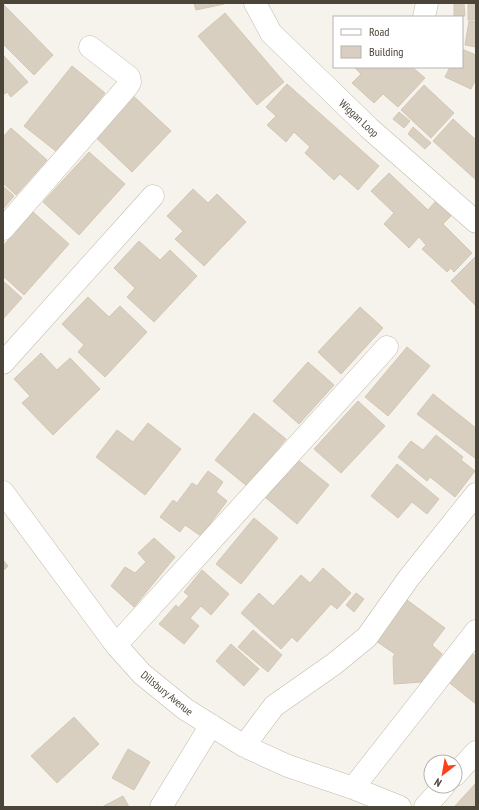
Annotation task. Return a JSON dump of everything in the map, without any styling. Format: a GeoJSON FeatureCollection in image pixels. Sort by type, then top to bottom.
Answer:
{"type":"FeatureCollection","features":[{"type":"Feature","properties":{"kind":"street","name":"Wiggan Loop"},"geometry":{"type":"LineString","coordinates":[[255,3],[271,33],[369,128],[476,222]]}},
{"type":"Feature","properties":{"kind":"street"},"geometry":{"type":"LineString","coordinates":[[424,16],[427,3]]}},
{"type":"Feature","properties":{"kind":"street"},"geometry":{"type":"LineString","coordinates":[[3,229],[130,82],[129,77],[90,47]]}},
{"type":"Feature","properties":{"kind":"street"},"geometry":{"type":"LineString","coordinates":[[3,363],[153,196]]}},
{"type":"Feature","properties":{"kind":"street"},"geometry":{"type":"LineString","coordinates":[[116,644],[387,347]]}},
{"type":"Feature","properties":{"kind":"street","name":"Dillsbury Avenue"},"geometry":{"type":"LineString","coordinates":[[3,492],[116,644],[142,674],[185,709],[244,746],[288,766],[353,788],[400,807]]}},
{"type":"Feature","properties":{"kind":"street"},"geometry":{"type":"LineString","coordinates":[[244,746],[274,706],[334,664],[367,637],[408,578],[476,494]]}},
{"type":"Feature","properties":{"kind":"street"},"geometry":{"type":"LineString","coordinates":[[353,788],[476,631]]}},
{"type":"Feature","properties":{"kind":"street"},"geometry":{"type":"LineString","coordinates":[[162,807],[211,725]]}},
{"type":"Feature","properties":{"kind":"street"},"geometry":{"type":"LineString","coordinates":[[463,766],[476,752]]}},
{"type":"Feature","properties":{"kind":"street"},"geometry":{"type":"LineString","coordinates":[[425,807],[437,794]]}},
{"type":"Feature","properties":{"kind":"building"},"geometry":{"type":"Polygon","coordinates":[[[194,3],[223,3],[224,4],[196,10],[194,3]]]}},
{"type":"Feature","properties":{"kind":"building"},"geometry":{"type":"Polygon","coordinates":[[[454,3],[464,3],[465,16],[454,16],[454,3]]]}},
{"type":"Feature","properties":{"kind":"building"},"geometry":{"type":"Polygon","coordinates":[[[468,3],[476,3],[476,20],[468,20],[468,3]]]}},
{"type":"Feature","properties":{"kind":"building"},"geometry":{"type":"Polygon","coordinates":[[[3,4],[53,55],[34,75],[3,44],[3,4]]]}},
{"type":"Feature","properties":{"kind":"building"},"geometry":{"type":"Polygon","coordinates":[[[225,13],[284,82],[257,105],[198,36],[225,13]]]}},
{"type":"Feature","properties":{"kind":"building"},"geometry":{"type":"Polygon","coordinates":[[[469,21],[476,22],[476,47],[465,45],[469,21]]]}},
{"type":"Feature","properties":{"kind":"building"},"geometry":{"type":"Polygon","coordinates":[[[463,49],[476,55],[476,79],[471,89],[445,77],[450,68],[463,68],[463,49]]]}},
{"type":"Feature","properties":{"kind":"building"},"geometry":{"type":"Polygon","coordinates":[[[3,55],[28,82],[11,97],[7,92],[3,95],[3,55]]]}},
{"type":"Feature","properties":{"kind":"building"},"geometry":{"type":"Polygon","coordinates":[[[72,66],[105,93],[57,152],[24,126],[72,66]]]}},
{"type":"Feature","properties":{"kind":"building"},"geometry":{"type":"Polygon","coordinates":[[[355,68],[413,68],[425,78],[398,107],[383,94],[374,103],[352,83],[361,74],[355,68]]]}},
{"type":"Feature","properties":{"kind":"building"},"geometry":{"type":"Polygon","coordinates":[[[287,84],[379,166],[358,190],[340,174],[334,180],[305,153],[310,147],[294,132],[286,142],[267,125],[276,116],[266,107],[287,84]]]}},
{"type":"Feature","properties":{"kind":"building"},"geometry":{"type":"Polygon","coordinates":[[[424,85],[454,113],[431,138],[401,110],[424,85]]]}},
{"type":"Feature","properties":{"kind":"building"},"geometry":{"type":"Polygon","coordinates":[[[128,91],[171,131],[132,172],[90,132],[128,91]]]}},
{"type":"Feature","properties":{"kind":"building"},"geometry":{"type":"Polygon","coordinates":[[[399,112],[410,121],[404,128],[393,119],[399,112]]]}},
{"type":"Feature","properties":{"kind":"building"},"geometry":{"type":"Polygon","coordinates":[[[453,119],[476,140],[476,180],[433,141],[453,119]]]}},
{"type":"Feature","properties":{"kind":"building"},"geometry":{"type":"Polygon","coordinates":[[[413,127],[431,143],[425,149],[408,134],[413,127]]]}},
{"type":"Feature","properties":{"kind":"building"},"geometry":{"type":"Polygon","coordinates":[[[11,128],[47,160],[16,195],[3,183],[3,137],[11,128]]]}},
{"type":"Feature","properties":{"kind":"building"},"geometry":{"type":"Polygon","coordinates":[[[89,152],[125,184],[79,235],[43,202],[89,152]]]}},
{"type":"Feature","properties":{"kind":"building"},"geometry":{"type":"Polygon","coordinates":[[[389,173],[428,210],[436,201],[451,216],[443,224],[472,253],[454,272],[451,268],[447,272],[422,249],[426,245],[419,237],[409,248],[384,224],[394,213],[371,191],[389,173]]]}},
{"type":"Feature","properties":{"kind":"building"},"geometry":{"type":"Polygon","coordinates":[[[3,186],[14,196],[3,209],[3,186]]]}},
{"type":"Feature","properties":{"kind":"building"},"geometry":{"type":"Polygon","coordinates":[[[193,189],[208,203],[217,194],[246,222],[204,266],[175,239],[183,231],[167,216],[193,189]]]}},
{"type":"Feature","properties":{"kind":"building"},"geometry":{"type":"Polygon","coordinates":[[[33,212],[69,244],[24,295],[3,276],[3,246],[33,212]]]}},
{"type":"Feature","properties":{"kind":"building"},"geometry":{"type":"Polygon","coordinates":[[[139,241],[160,260],[170,250],[197,276],[154,322],[127,297],[135,288],[114,268],[139,241]]]}},
{"type":"Feature","properties":{"kind":"building"},"geometry":{"type":"Polygon","coordinates":[[[475,257],[476,258],[476,306],[451,281],[475,257]]]}},
{"type":"Feature","properties":{"kind":"building"},"geometry":{"type":"Polygon","coordinates":[[[3,281],[22,298],[3,319],[3,281]]]}},
{"type":"Feature","properties":{"kind":"building"},"geometry":{"type":"Polygon","coordinates":[[[88,297],[109,317],[120,306],[147,332],[105,377],[78,352],[84,345],[62,324],[88,297]]]}},
{"type":"Feature","properties":{"kind":"building"},"geometry":{"type":"Polygon","coordinates":[[[360,307],[383,328],[341,374],[318,352],[360,307]]]}},
{"type":"Feature","properties":{"kind":"building"},"geometry":{"type":"Polygon","coordinates":[[[407,347],[430,366],[388,416],[365,397],[407,347]]]}},
{"type":"Feature","properties":{"kind":"building"},"geometry":{"type":"Polygon","coordinates":[[[41,353],[57,370],[70,358],[100,389],[53,435],[22,403],[30,396],[14,379],[41,353]]]}},
{"type":"Feature","properties":{"kind":"building"},"geometry":{"type":"Polygon","coordinates":[[[308,362],[334,385],[299,424],[273,401],[308,362]]]}},
{"type":"Feature","properties":{"kind":"building"},"geometry":{"type":"Polygon","coordinates":[[[433,394],[476,428],[476,459],[417,414],[433,394]]]}},
{"type":"Feature","properties":{"kind":"building"},"geometry":{"type":"Polygon","coordinates":[[[358,401],[385,426],[341,473],[314,449],[358,401]]]}},
{"type":"Feature","properties":{"kind":"building"},"geometry":{"type":"Polygon","coordinates":[[[254,413],[286,439],[247,486],[215,460],[254,413]]]}},
{"type":"Feature","properties":{"kind":"building"},"geometry":{"type":"Polygon","coordinates":[[[148,423],[181,449],[145,495],[96,457],[117,430],[133,442],[148,423]]]}},
{"type":"Feature","properties":{"kind":"building"},"geometry":{"type":"Polygon","coordinates":[[[436,435],[463,457],[461,460],[475,471],[455,497],[430,477],[427,481],[398,457],[411,441],[423,450],[436,435]]]}},
{"type":"Feature","properties":{"kind":"building"},"geometry":{"type":"Polygon","coordinates":[[[298,460],[329,485],[297,524],[266,498],[298,460]]]}},
{"type":"Feature","properties":{"kind":"building"},"geometry":{"type":"Polygon","coordinates":[[[397,464],[439,499],[427,514],[412,502],[398,518],[371,496],[397,464]]]}},
{"type":"Feature","properties":{"kind":"building"},"geometry":{"type":"Polygon","coordinates":[[[208,471],[223,482],[216,492],[227,501],[201,536],[185,525],[180,532],[160,517],[173,500],[177,503],[192,483],[197,486],[208,471]]]}},
{"type":"Feature","properties":{"kind":"building"},"geometry":{"type":"Polygon","coordinates":[[[254,518],[278,538],[241,584],[216,564],[254,518]]]}},
{"type":"Feature","properties":{"kind":"building"},"geometry":{"type":"Polygon","coordinates":[[[154,538],[175,557],[134,607],[111,586],[125,567],[135,573],[146,562],[138,553],[154,538]]]}},
{"type":"Feature","properties":{"kind":"building"},"geometry":{"type":"Polygon","coordinates":[[[3,560],[8,566],[3,571],[3,560]]]}},
{"type":"Feature","properties":{"kind":"building"},"geometry":{"type":"Polygon","coordinates":[[[323,568],[351,593],[337,609],[331,604],[297,642],[292,637],[281,649],[241,613],[259,593],[273,606],[301,575],[310,583],[323,568]]]}},
{"type":"Feature","properties":{"kind":"building"},"geometry":{"type":"Polygon","coordinates":[[[202,570],[229,594],[211,615],[201,606],[190,618],[199,626],[184,644],[159,624],[176,605],[178,608],[189,596],[184,592],[202,570]]]}},
{"type":"Feature","properties":{"kind":"building"},"geometry":{"type":"Polygon","coordinates":[[[356,593],[364,599],[354,612],[346,605],[356,593]]]}},
{"type":"Feature","properties":{"kind":"building"},"geometry":{"type":"Polygon","coordinates":[[[407,600],[445,628],[432,645],[442,654],[421,682],[394,684],[393,657],[395,654],[376,641],[407,600]]]}},
{"type":"Feature","properties":{"kind":"building"},"geometry":{"type":"Polygon","coordinates":[[[253,630],[282,655],[268,672],[238,647],[253,630]]]}},
{"type":"Feature","properties":{"kind":"building"},"geometry":{"type":"Polygon","coordinates":[[[231,644],[259,669],[244,686],[216,661],[231,644]]]}},
{"type":"Feature","properties":{"kind":"building"},"geometry":{"type":"Polygon","coordinates":[[[470,652],[476,656],[476,704],[447,681],[470,652]]]}},
{"type":"Feature","properties":{"kind":"building"},"geometry":{"type":"Polygon","coordinates":[[[74,717],[99,744],[57,783],[31,756],[74,717]]]}},
{"type":"Feature","properties":{"kind":"building"},"geometry":{"type":"Polygon","coordinates":[[[128,749],[150,762],[134,790],[112,778],[128,749]]]}},
{"type":"Feature","properties":{"kind":"building"},"geometry":{"type":"Polygon","coordinates":[[[476,783],[476,807],[454,807],[476,783]]]}},
{"type":"Feature","properties":{"kind":"building"},"geometry":{"type":"Polygon","coordinates":[[[123,796],[129,807],[102,807],[123,796]]]}}]}
